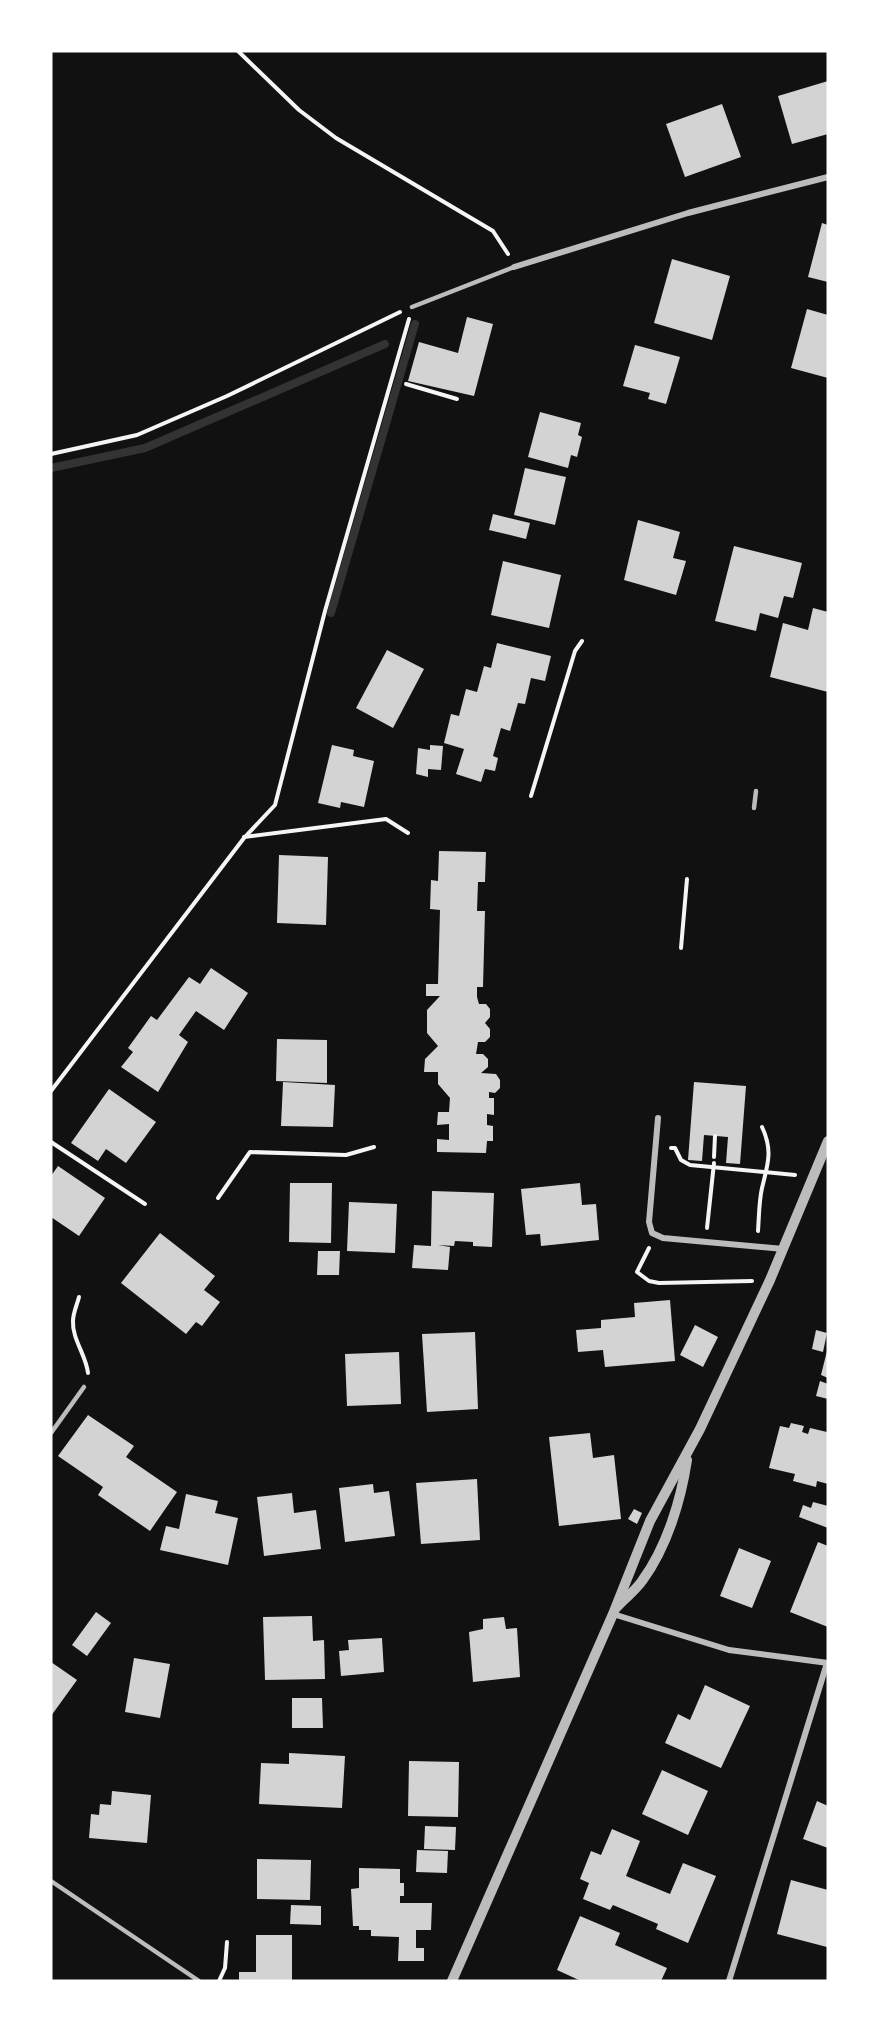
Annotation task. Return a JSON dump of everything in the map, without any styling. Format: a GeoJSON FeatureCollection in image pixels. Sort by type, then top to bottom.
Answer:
{"type":"FeatureCollection","features":[{"type":"Feature","properties":{"kind":"street"},"geometry":{"type":"LineString","coordinates":[[514,267],[688,213],[828,177]]}},
{"type":"Feature","properties":{"kind":"street"},"geometry":{"type":"LineString","coordinates":[[658,1118],[649,1222],[650,1230],[655,1236],[783,1249]]}},
{"type":"Feature","properties":{"kind":"street"},"geometry":{"type":"LineString","coordinates":[[452,1981],[614,1612],[650,1521],[689,1450],[783,1249],[828,1141]]}},
{"type":"Feature","properties":{"kind":"street"},"geometry":{"type":"LineString","coordinates":[[614,1612],[638,1587],[654,1561],[672,1520],[689,1450]]}},
{"type":"Feature","properties":{"kind":"street"},"geometry":{"type":"LineString","coordinates":[[614,1612],[729,1650],[827,1663],[729,1981]]}},
{"type":"Feature","properties":{"kind":"lane"},"geometry":{"type":"LineString","coordinates":[[412,307],[514,267]]}},
{"type":"Feature","properties":{"kind":"lane"},"geometry":{"type":"LineString","coordinates":[[754,808],[756,791]]}},
{"type":"Feature","properties":{"kind":"lane"},"geometry":{"type":"LineString","coordinates":[[51,1433],[84,1388]]}},
{"type":"Feature","properties":{"kind":"lane"},"geometry":{"type":"LineString","coordinates":[[51,1881],[199,1981]]}},
{"type":"Feature","properties":{"kind":"path"},"geometry":{"type":"LineString","coordinates":[[238,51],[299,110],[336,138],[493,231],[503,242],[514,267]]}},
{"type":"Feature","properties":{"kind":"path"},"geometry":{"type":"LineString","coordinates":[[51,454],[137,435],[227,396],[412,307]]}},
{"type":"Feature","properties":{"kind":"path"},"geometry":{"type":"LineString","coordinates":[[51,1091],[244,837],[275,805],[325,610],[412,307]]}},
{"type":"Feature","properties":{"kind":"path"},"geometry":{"type":"LineString","coordinates":[[406,384],[458,399]]}},
{"type":"Feature","properties":{"kind":"path"},"geometry":{"type":"LineString","coordinates":[[531,796],[575,651],[582,641]]}},
{"type":"Feature","properties":{"kind":"path"},"geometry":{"type":"LineString","coordinates":[[244,837],[386,819],[408,833]]}},
{"type":"Feature","properties":{"kind":"path"},"geometry":{"type":"LineString","coordinates":[[681,948],[687,879]]}},
{"type":"Feature","properties":{"kind":"path"},"geometry":{"type":"LineString","coordinates":[[756,1247],[762,1188],[768,1172],[770,1153],[762,1127]]}},
{"type":"Feature","properties":{"kind":"path"},"geometry":{"type":"LineString","coordinates":[[705,1241],[715,1136]]}},
{"type":"Feature","properties":{"kind":"path"},"geometry":{"type":"LineString","coordinates":[[51,1142],[145,1204]]}},
{"type":"Feature","properties":{"kind":"path"},"geometry":{"type":"LineString","coordinates":[[656,1146],[675,1148],[681,1160],[687,1164],[714,1163],[814,1177]]}},
{"type":"Feature","properties":{"kind":"path"},"geometry":{"type":"LineString","coordinates":[[218,1198],[250,1152],[346,1155],[374,1147]]}},
{"type":"Feature","properties":{"kind":"path"},"geometry":{"type":"LineString","coordinates":[[655,1236],[637,1272],[649,1281],[658,1283],[743,1281]]}},
{"type":"Feature","properties":{"kind":"path"},"geometry":{"type":"LineString","coordinates":[[79,1297],[73,1327],[86,1358],[88,1381]]}},
{"type":"Feature","properties":{"kind":"path"},"geometry":{"type":"LineString","coordinates":[[219,1981],[225,1968],[227,1942]]}},
{"type":"Feature","properties":{"kind":"building"},"geometry":{"type":"Polygon","coordinates":[[[828,81],[828,134],[792,144],[778,96],[828,81]]]}},
{"type":"Feature","properties":{"kind":"building"},"geometry":{"type":"Polygon","coordinates":[[[722,104],[741,157],[685,177],[666,124],[722,104]]]}},
{"type":"Feature","properties":{"kind":"building"},"geometry":{"type":"Polygon","coordinates":[[[822,223],[828,225],[828,282],[808,277],[822,223]]]}},
{"type":"Feature","properties":{"kind":"building"},"geometry":{"type":"Polygon","coordinates":[[[672,259],[730,276],[712,340],[654,323],[672,259]]]}},
{"type":"Feature","properties":{"kind":"building"},"geometry":{"type":"Polygon","coordinates":[[[807,309],[828,315],[828,378],[791,368],[807,309]]]}},
{"type":"Feature","properties":{"kind":"building"},"geometry":{"type":"Polygon","coordinates":[[[467,317],[493,324],[474,396],[408,381],[419,342],[458,353],[467,317]]]}},
{"type":"Feature","properties":{"kind":"building"},"geometry":{"type":"Polygon","coordinates":[[[635,345],[680,357],[666,404],[648,399],[650,393],[623,386],[635,345]]]}},
{"type":"Feature","properties":{"kind":"building"},"geometry":{"type":"Polygon","coordinates":[[[540,412],[581,423],[578,435],[582,437],[577,457],[571,455],[568,468],[528,457],[540,412]]]}},
{"type":"Feature","properties":{"kind":"building"},"geometry":{"type":"Polygon","coordinates":[[[525,468],[566,477],[555,525],[514,515],[525,468]]]}},
{"type":"Feature","properties":{"kind":"building"},"geometry":{"type":"Polygon","coordinates":[[[493,514],[530,523],[526,539],[489,530],[493,514]]]}},
{"type":"Feature","properties":{"kind":"building"},"geometry":{"type":"Polygon","coordinates":[[[638,520],[680,532],[673,558],[686,561],[676,595],[624,580],[638,520]]]}},
{"type":"Feature","properties":{"kind":"building"},"geometry":{"type":"Polygon","coordinates":[[[734,546],[802,563],[793,598],[784,596],[778,618],[760,613],[756,631],[715,621],[734,546]]]}},
{"type":"Feature","properties":{"kind":"building"},"geometry":{"type":"Polygon","coordinates":[[[503,561],[561,575],[549,628],[491,615],[503,561]]]}},
{"type":"Feature","properties":{"kind":"building"},"geometry":{"type":"Polygon","coordinates":[[[813,608],[828,612],[828,692],[770,677],[783,623],[808,630],[813,608]]]}},
{"type":"Feature","properties":{"kind":"building"},"geometry":{"type":"Polygon","coordinates":[[[497,643],[551,656],[545,681],[531,678],[525,704],[518,703],[510,731],[501,728],[493,756],[498,758],[495,771],[485,769],[481,782],[456,774],[464,749],[444,743],[451,714],[459,716],[466,689],[477,692],[484,666],[491,668],[497,643]]]}},
{"type":"Feature","properties":{"kind":"building"},"geometry":{"type":"Polygon","coordinates":[[[387,650],[424,669],[393,728],[356,708],[387,650]]]}},
{"type":"Feature","properties":{"kind":"building"},"geometry":{"type":"Polygon","coordinates":[[[332,745],[354,750],[353,756],[374,761],[364,807],[341,802],[340,808],[318,803],[332,745]]]}},
{"type":"Feature","properties":{"kind":"building"},"geometry":{"type":"Polygon","coordinates":[[[430,745],[443,746],[441,770],[428,769],[428,777],[416,774],[418,748],[430,750],[430,745]]]}},
{"type":"Feature","properties":{"kind":"building"},"geometry":{"type":"Polygon","coordinates":[[[439,851],[486,852],[485,882],[478,882],[477,911],[485,911],[483,987],[477,987],[477,997],[479,1004],[486,1004],[490,1009],[490,1017],[485,1023],[490,1029],[490,1037],[485,1042],[478,1042],[476,1054],[483,1054],[488,1059],[488,1067],[481,1073],[496,1074],[500,1080],[500,1088],[495,1093],[489,1092],[489,1098],[494,1098],[494,1115],[487,1114],[487,1125],[493,1126],[493,1141],[487,1141],[486,1153],[437,1152],[437,1139],[449,1140],[449,1124],[437,1125],[438,1112],[449,1112],[450,1098],[438,1084],[438,1072],[424,1072],[425,1059],[438,1046],[427,1033],[427,1010],[440,996],[426,996],[426,984],[438,984],[440,910],[430,909],[431,880],[438,881],[439,851]]]}},
{"type":"Feature","properties":{"kind":"building"},"geometry":{"type":"Polygon","coordinates":[[[279,855],[328,857],[326,925],[277,923],[279,855]]]}},
{"type":"Feature","properties":{"kind":"building"},"geometry":{"type":"Polygon","coordinates":[[[211,968],[248,993],[224,1030],[196,1011],[179,1035],[188,1042],[158,1092],[121,1067],[133,1052],[128,1048],[151,1016],[157,1020],[189,977],[200,984],[211,968]]]}},
{"type":"Feature","properties":{"kind":"building"},"geometry":{"type":"Polygon","coordinates":[[[277,1039],[327,1040],[327,1083],[276,1081],[277,1039]]]}},
{"type":"Feature","properties":{"kind":"building"},"geometry":{"type":"Polygon","coordinates":[[[283,1082],[335,1085],[333,1127],[281,1126],[283,1082]]]}},
{"type":"Feature","properties":{"kind":"building"},"geometry":{"type":"Polygon","coordinates":[[[694,1082],[746,1086],[740,1164],[726,1163],[728,1137],[704,1135],[702,1161],[688,1160],[694,1082]]]}},
{"type":"Feature","properties":{"kind":"building"},"geometry":{"type":"Polygon","coordinates":[[[109,1089],[156,1122],[126,1163],[106,1149],[98,1161],[71,1143],[109,1089]]]}},
{"type":"Feature","properties":{"kind":"building"},"geometry":{"type":"Polygon","coordinates":[[[58,1166],[105,1198],[79,1236],[51,1217],[51,1176],[58,1166]]]}},
{"type":"Feature","properties":{"kind":"building"},"geometry":{"type":"Polygon","coordinates":[[[290,1183],[332,1183],[331,1243],[289,1242],[290,1183]]]}},
{"type":"Feature","properties":{"kind":"building"},"geometry":{"type":"Polygon","coordinates":[[[580,1183],[582,1205],[596,1204],[599,1240],[541,1246],[540,1234],[526,1235],[521,1189],[580,1183]]]}},
{"type":"Feature","properties":{"kind":"building"},"geometry":{"type":"Polygon","coordinates":[[[432,1191],[494,1193],[492,1247],[473,1246],[473,1242],[455,1241],[454,1246],[438,1245],[450,1247],[448,1270],[412,1268],[414,1245],[431,1246],[432,1191]]]}},
{"type":"Feature","properties":{"kind":"building"},"geometry":{"type":"Polygon","coordinates":[[[349,1202],[397,1204],[395,1253],[347,1251],[349,1202]]]}},
{"type":"Feature","properties":{"kind":"building"},"geometry":{"type":"Polygon","coordinates":[[[160,1233],[215,1276],[204,1290],[220,1302],[202,1326],[196,1322],[186,1334],[121,1283],[160,1233]]]}},
{"type":"Feature","properties":{"kind":"building"},"geometry":{"type":"Polygon","coordinates":[[[318,1251],[340,1251],[339,1275],[317,1275],[318,1251]]]}},
{"type":"Feature","properties":{"kind":"building"},"geometry":{"type":"Polygon","coordinates":[[[670,1300],[675,1361],[605,1367],[603,1350],[578,1352],[576,1330],[601,1328],[601,1320],[635,1317],[634,1303],[670,1300]]]}},
{"type":"Feature","properties":{"kind":"building"},"geometry":{"type":"Polygon","coordinates":[[[695,1325],[718,1337],[703,1367],[680,1355],[695,1325]]]}},
{"type":"Feature","properties":{"kind":"building"},"geometry":{"type":"Polygon","coordinates":[[[816,1330],[827,1333],[823,1352],[812,1349],[816,1330]]]}},
{"type":"Feature","properties":{"kind":"building"},"geometry":{"type":"Polygon","coordinates":[[[475,1332],[478,1409],[427,1412],[422,1334],[475,1332]]]}},
{"type":"Feature","properties":{"kind":"building"},"geometry":{"type":"Polygon","coordinates":[[[828,1351],[828,1378],[821,1375],[828,1351]]]}},
{"type":"Feature","properties":{"kind":"building"},"geometry":{"type":"Polygon","coordinates":[[[399,1352],[401,1404],[347,1406],[345,1354],[399,1352]]]}},
{"type":"Feature","properties":{"kind":"building"},"geometry":{"type":"Polygon","coordinates":[[[820,1381],[828,1384],[828,1399],[816,1396],[820,1381]]]}},
{"type":"Feature","properties":{"kind":"building"},"geometry":{"type":"Polygon","coordinates":[[[88,1415],[134,1446],[126,1457],[177,1492],[150,1531],[98,1495],[103,1487],[58,1456],[88,1415]]]}},
{"type":"Feature","properties":{"kind":"building"},"geometry":{"type":"Polygon","coordinates":[[[791,1423],[804,1426],[802,1432],[808,1434],[810,1428],[827,1432],[828,1484],[817,1481],[816,1487],[793,1481],[795,1474],[769,1468],[780,1426],[789,1428],[791,1423]]]}},
{"type":"Feature","properties":{"kind":"building"},"geometry":{"type":"Polygon","coordinates":[[[590,1433],[593,1458],[614,1455],[621,1519],[559,1526],[549,1437],[590,1433]]]}},
{"type":"Feature","properties":{"kind":"building"},"geometry":{"type":"Polygon","coordinates":[[[477,1479],[480,1540],[421,1544],[416,1483],[477,1479]]]}},
{"type":"Feature","properties":{"kind":"building"},"geometry":{"type":"Polygon","coordinates":[[[373,1484],[374,1493],[389,1491],[395,1536],[345,1542],[339,1488],[373,1484]]]}},
{"type":"Feature","properties":{"kind":"building"},"geometry":{"type":"Polygon","coordinates":[[[292,1493],[294,1513],[316,1510],[321,1549],[264,1556],[257,1497],[292,1493]]]}},
{"type":"Feature","properties":{"kind":"building"},"geometry":{"type":"Polygon","coordinates":[[[186,1494],[218,1501],[215,1513],[238,1518],[228,1565],[160,1550],[166,1526],[179,1529],[186,1494]]]}},
{"type":"Feature","properties":{"kind":"building"},"geometry":{"type":"Polygon","coordinates":[[[813,1502],[828,1506],[828,1528],[799,1517],[803,1505],[811,1508],[813,1502]]]}},
{"type":"Feature","properties":{"kind":"building"},"geometry":{"type":"Polygon","coordinates":[[[634,1509],[642,1513],[637,1524],[628,1519],[634,1509]]]}},
{"type":"Feature","properties":{"kind":"building"},"geometry":{"type":"Polygon","coordinates":[[[818,1542],[828,1546],[828,1627],[790,1612],[818,1542]]]}},
{"type":"Feature","properties":{"kind":"building"},"geometry":{"type":"Polygon","coordinates":[[[739,1548],[771,1561],[752,1608],[720,1596],[739,1548]]]}},
{"type":"Feature","properties":{"kind":"building"},"geometry":{"type":"Polygon","coordinates":[[[96,1612],[111,1623],[87,1656],[72,1645],[96,1612]]]}},
{"type":"Feature","properties":{"kind":"building"},"geometry":{"type":"Polygon","coordinates":[[[312,1616],[313,1641],[324,1640],[325,1679],[265,1680],[263,1617],[312,1616]]]}},
{"type":"Feature","properties":{"kind":"building"},"geometry":{"type":"Polygon","coordinates":[[[504,1617],[506,1629],[517,1628],[520,1677],[473,1682],[469,1632],[483,1629],[483,1619],[504,1617]]]}},
{"type":"Feature","properties":{"kind":"building"},"geometry":{"type":"Polygon","coordinates":[[[382,1638],[384,1672],[341,1676],[339,1651],[349,1650],[348,1640],[382,1638]]]}},
{"type":"Feature","properties":{"kind":"building"},"geometry":{"type":"Polygon","coordinates":[[[134,1658],[170,1664],[160,1718],[125,1712],[134,1658]]]}},
{"type":"Feature","properties":{"kind":"building"},"geometry":{"type":"Polygon","coordinates":[[[51,1662],[77,1680],[51,1716],[51,1662]]]}},
{"type":"Feature","properties":{"kind":"building"},"geometry":{"type":"Polygon","coordinates":[[[705,1685],[750,1706],[721,1768],[665,1743],[678,1714],[690,1720],[705,1685]]]}},
{"type":"Feature","properties":{"kind":"building"},"geometry":{"type":"Polygon","coordinates":[[[292,1698],[322,1698],[323,1728],[292,1728],[292,1698]]]}},
{"type":"Feature","properties":{"kind":"building"},"geometry":{"type":"Polygon","coordinates":[[[289,1753],[345,1756],[342,1808],[259,1804],[261,1763],[289,1764],[289,1753]]]}},
{"type":"Feature","properties":{"kind":"building"},"geometry":{"type":"Polygon","coordinates":[[[409,1761],[459,1762],[458,1817],[408,1816],[409,1761]]]}},
{"type":"Feature","properties":{"kind":"building"},"geometry":{"type":"Polygon","coordinates":[[[662,1770],[708,1791],[688,1835],[642,1814],[662,1770]]]}},
{"type":"Feature","properties":{"kind":"building"},"geometry":{"type":"Polygon","coordinates":[[[112,1791],[151,1795],[147,1843],[89,1838],[91,1814],[99,1815],[100,1804],[111,1805],[112,1791]]]}},
{"type":"Feature","properties":{"kind":"building"},"geometry":{"type":"Polygon","coordinates":[[[817,1801],[828,1806],[828,1848],[803,1839],[817,1801]]]}},
{"type":"Feature","properties":{"kind":"building"},"geometry":{"type":"Polygon","coordinates":[[[425,1826],[456,1827],[455,1850],[424,1849],[425,1826]]]}},
{"type":"Feature","properties":{"kind":"building"},"geometry":{"type":"Polygon","coordinates":[[[612,1829],[640,1841],[626,1876],[670,1894],[683,1863],[716,1876],[688,1943],[656,1929],[658,1924],[613,1905],[610,1910],[583,1899],[589,1883],[580,1879],[591,1851],[601,1855],[612,1829]]]}},
{"type":"Feature","properties":{"kind":"building"},"geometry":{"type":"Polygon","coordinates":[[[417,1850],[448,1851],[447,1873],[416,1872],[417,1850]]]}},
{"type":"Feature","properties":{"kind":"building"},"geometry":{"type":"Polygon","coordinates":[[[257,1859],[311,1860],[310,1900],[257,1899],[257,1859]]]}},
{"type":"Feature","properties":{"kind":"building"},"geometry":{"type":"Polygon","coordinates":[[[359,1868],[400,1869],[400,1883],[404,1883],[404,1896],[400,1896],[400,1903],[432,1903],[431,1930],[416,1930],[416,1948],[424,1948],[424,1961],[398,1961],[399,1937],[371,1936],[371,1930],[359,1930],[359,1926],[353,1926],[351,1889],[359,1888],[359,1868]]]}},
{"type":"Feature","properties":{"kind":"building"},"geometry":{"type":"Polygon","coordinates":[[[791,1880],[828,1890],[827,1947],[777,1934],[791,1880]]]}},
{"type":"Feature","properties":{"kind":"building"},"geometry":{"type":"Polygon","coordinates":[[[291,1905],[321,1906],[321,1925],[290,1924],[291,1905]]]}},
{"type":"Feature","properties":{"kind":"building"},"geometry":{"type":"Polygon","coordinates":[[[580,1916],[620,1933],[615,1945],[667,1968],[661,1981],[581,1981],[557,1970],[580,1916]]]}},
{"type":"Feature","properties":{"kind":"building"},"geometry":{"type":"Polygon","coordinates":[[[256,1935],[292,1935],[292,1981],[239,1981],[239,1972],[256,1972],[256,1935]]]}},
{"type":"Feature","properties":{"kind":"waterway"},"geometry":{"type":"LineString","coordinates":[[331,613],[415,324]]}},
{"type":"Feature","properties":{"kind":"waterway"},"geometry":{"type":"LineString","coordinates":[[51,468],[145,448],[385,344]]}}]}
